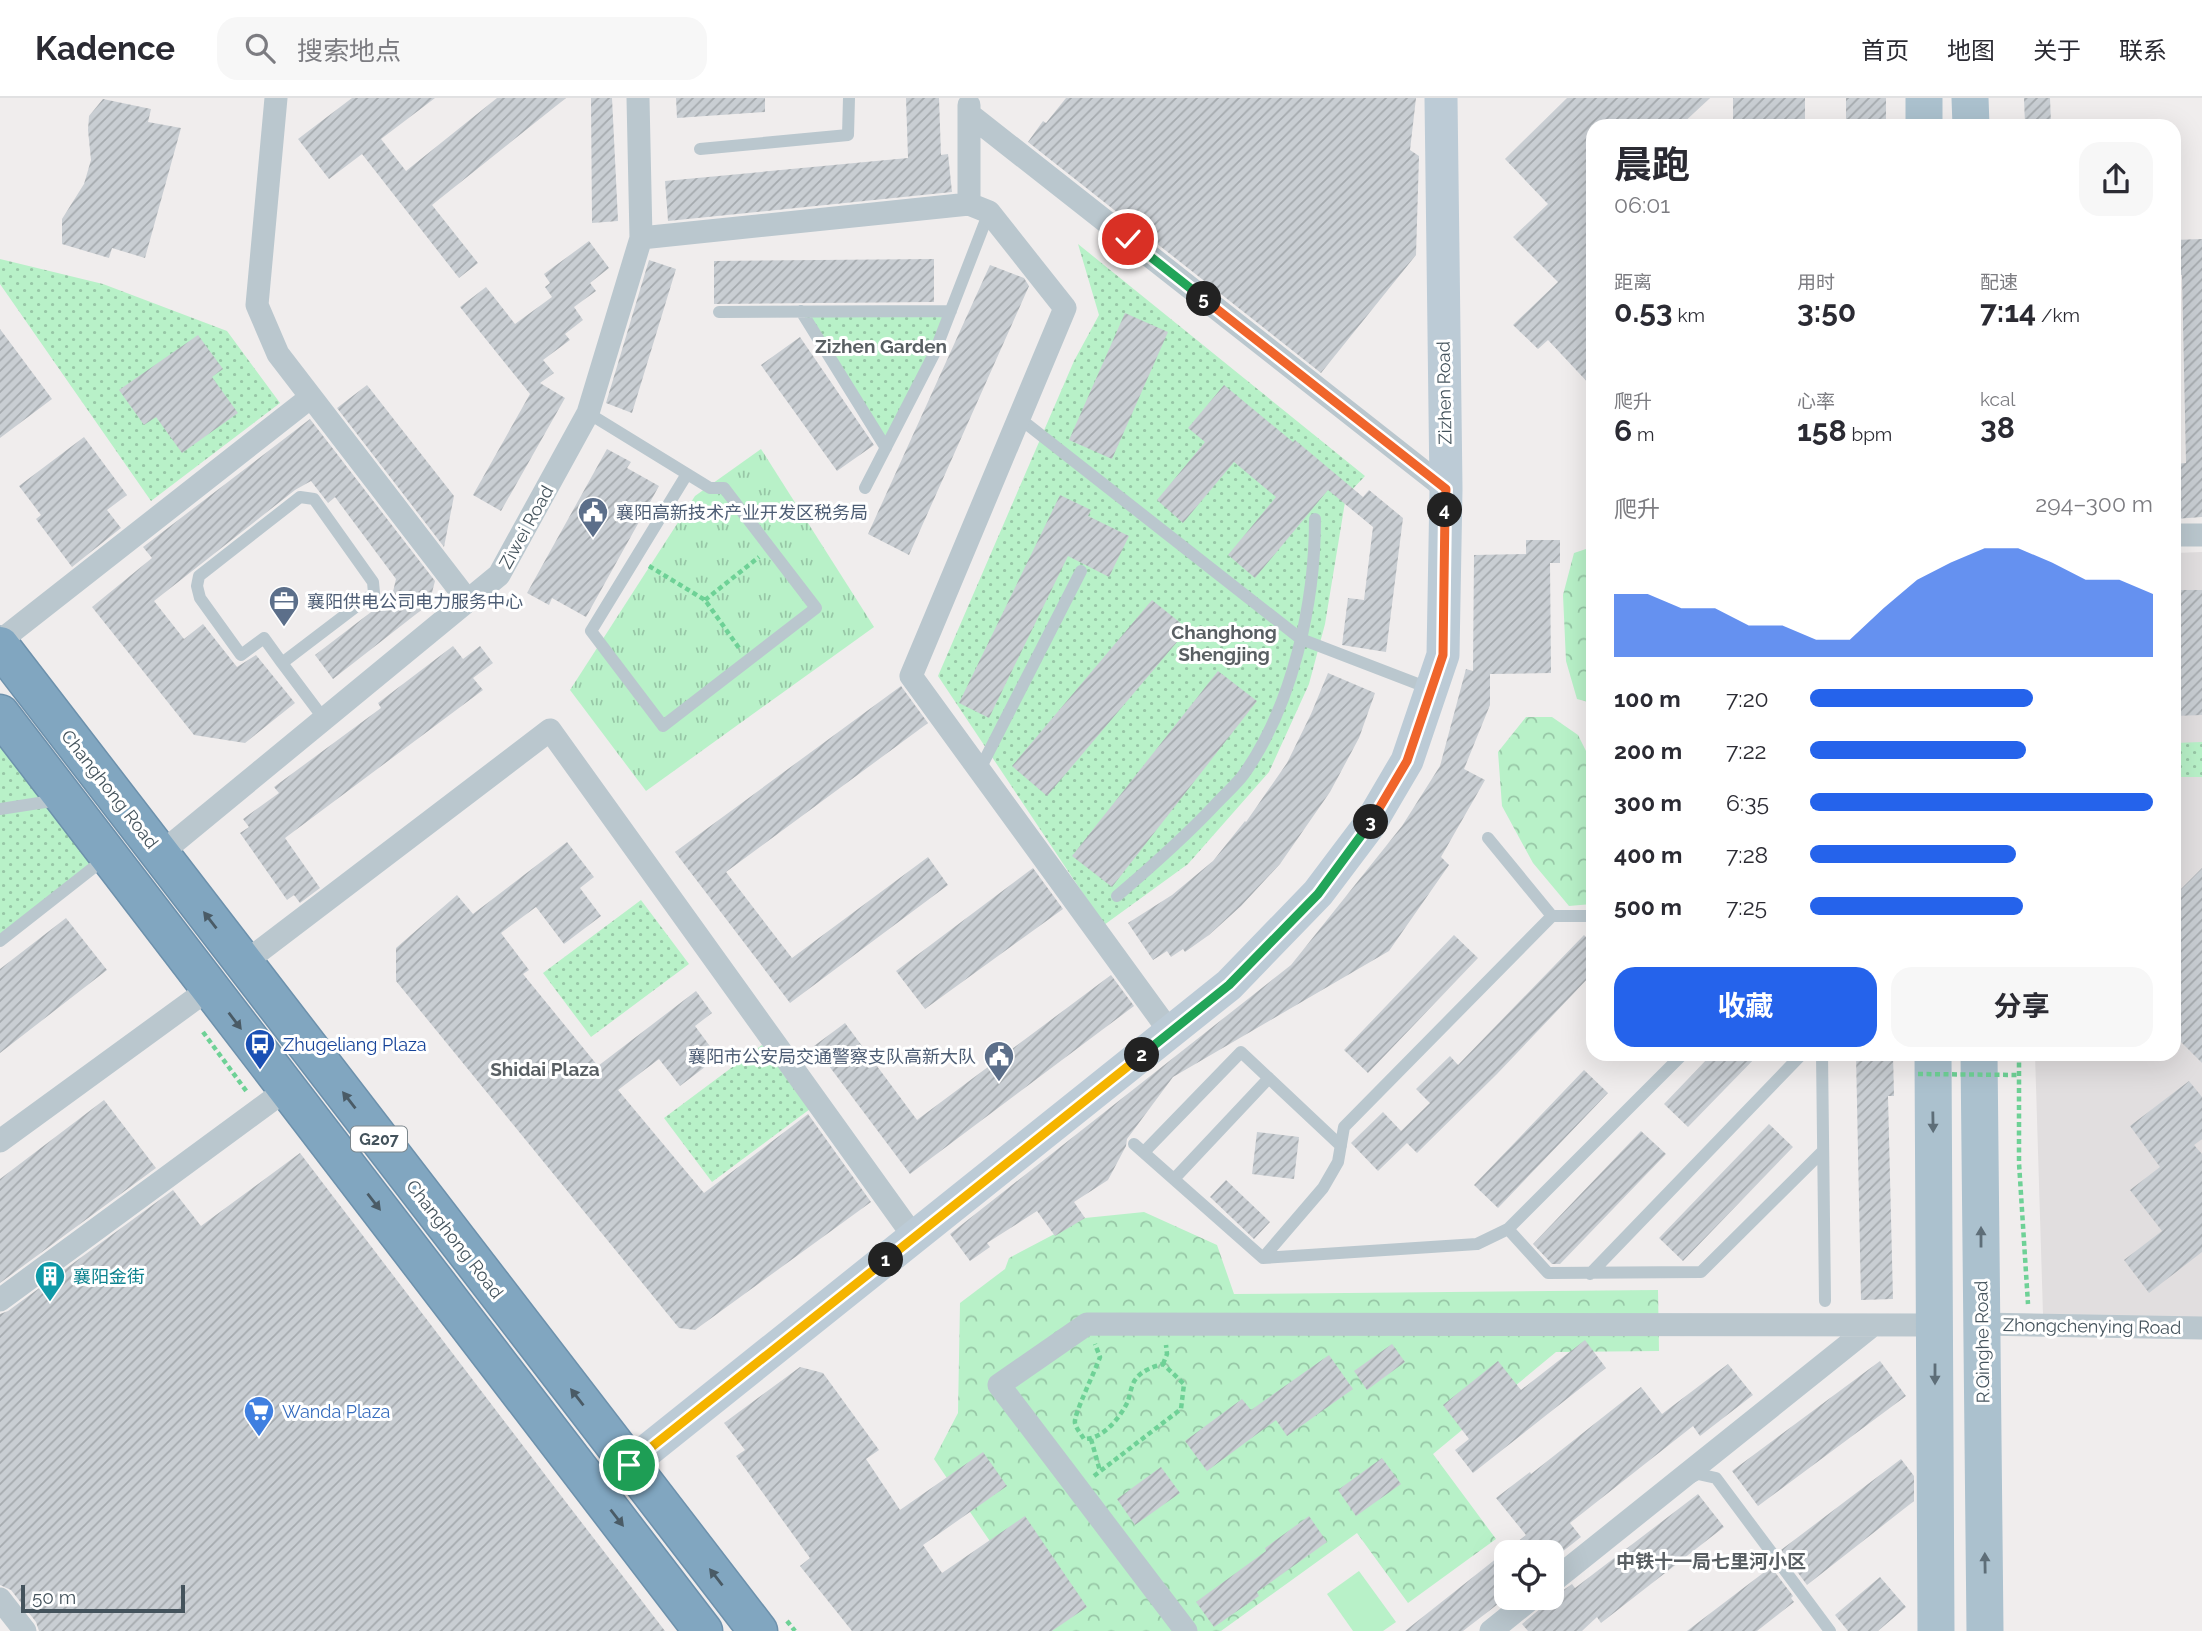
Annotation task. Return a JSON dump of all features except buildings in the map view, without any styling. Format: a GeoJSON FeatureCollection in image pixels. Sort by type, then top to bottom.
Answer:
{"type":"FeatureCollection","features":[{"type":"Feature","properties":{"kind":"highway","name":"Changhong Road"},"geometry":{"type":"LineString","coordinates":[[0,643],[758,1631]]}},
{"type":"Feature","properties":{"kind":"highway","name":"G207"},"geometry":{"type":"LineString","coordinates":[[0,714],[703,1631]]}},
{"type":"Feature","properties":{"kind":"main road"},"geometry":{"type":"LineString","coordinates":[[1924,98],[1924,119]]}},
{"type":"Feature","properties":{"kind":"main road"},"geometry":{"type":"LineString","coordinates":[[1970,98],[1971,119]]}},
{"type":"Feature","properties":{"kind":"main road","name":"R.Qinghe Road"},"geometry":{"type":"LineString","coordinates":[[1979,1061],[1986,1631]]}},
{"type":"Feature","properties":{"kind":"main road"},"geometry":{"type":"LineString","coordinates":[[1925,1064],[1935,1325],[1936,1631]]}},
{"type":"Feature","properties":{"kind":"street"},"geometry":{"type":"LineString","coordinates":[[276,98],[257,305],[278,354],[468,601]]}},
{"type":"Feature","properties":{"kind":"street","name":"Ziwei Road"},"geometry":{"type":"LineString","coordinates":[[160,854],[499,575],[588,413],[641,238],[638,98]]}},
{"type":"Feature","properties":{"kind":"street","name":"Zizhen Road"},"geometry":{"type":"LineString","coordinates":[[629,1465],[1229,985],[1318,894],[1370,824],[1407,761],[1443,655],[1446,489],[1441,98]]}},
{"type":"Feature","properties":{"kind":"street"},"geometry":{"type":"LineString","coordinates":[[969,106],[1446,489]]}},
{"type":"Feature","properties":{"kind":"street"},"geometry":{"type":"LineString","coordinates":[[969,106],[979,208],[1065,308],[911,676],[1170,1032]]}},
{"type":"Feature","properties":{"kind":"street"},"geometry":{"type":"LineString","coordinates":[[641,238],[979,208]]}},
{"type":"Feature","properties":{"kind":"street"},"geometry":{"type":"LineString","coordinates":[[0,643],[311,397]]}},
{"type":"Feature","properties":{"kind":"street"},"geometry":{"type":"LineString","coordinates":[[2181,535],[2202,535]]}},
{"type":"Feature","properties":{"kind":"street"},"geometry":{"type":"LineString","coordinates":[[244,963],[550,730],[914,1237]]}},
{"type":"Feature","properties":{"kind":"street"},"geometry":{"type":"LineString","coordinates":[[0,1141],[210,988]]}},
{"type":"Feature","properties":{"kind":"street"},"geometry":{"type":"LineString","coordinates":[[0,1300],[287,1089]]}},
{"type":"Feature","properties":{"kind":"street"},"geometry":{"type":"LineString","coordinates":[[1186,1631],[999,1385],[1087,1324],[1935,1325]]}},
{"type":"Feature","properties":{"kind":"street","name":"Zhongchenying Road"},"geometry":{"type":"LineString","coordinates":[[1981,1324],[2202,1328]]}},
{"type":"Feature","properties":{"kind":"street"},"geometry":{"type":"LineString","coordinates":[[1564,1572],[1873,1325]]}},
{"type":"Feature","properties":{"kind":"street"},"geometry":{"type":"LineString","coordinates":[[0,1599],[25,1631]]}},
{"type":"Feature","properties":{"kind":"street"},"geometry":{"type":"LineString","coordinates":[[1491,1631],[1517,1610]]}},
{"type":"Feature","properties":{"kind":"lane"},"geometry":{"type":"LineString","coordinates":[[700,149],[848,135],[849,98]]}},
{"type":"Feature","properties":{"kind":"lane"},"geometry":{"type":"LineString","coordinates":[[865,488],[934,354],[951,311],[979,208]]}},
{"type":"Feature","properties":{"kind":"lane"},"geometry":{"type":"LineString","coordinates":[[719,312],[951,311]]}},
{"type":"Feature","properties":{"kind":"lane"},"geometry":{"type":"LineString","coordinates":[[800,312],[886,447]]}},
{"type":"Feature","properties":{"kind":"lane"},"geometry":{"type":"LineString","coordinates":[[588,413],[710,488],[724,488],[816,608],[663,726],[591,631],[687,474]]}},
{"type":"Feature","properties":{"kind":"lane"},"geometry":{"type":"LineString","coordinates":[[1027,425],[1301,639],[1431,689]]}},
{"type":"Feature","properties":{"kind":"lane"},"geometry":{"type":"LineString","coordinates":[[282,663],[374,593],[373,582],[314,499],[300,497],[199,576],[197,586],[200,598],[242,654],[264,638],[282,663],[324,719]]}},
{"type":"Feature","properties":{"kind":"lane"},"geometry":{"type":"LineString","coordinates":[[1116,896],[1183,839],[1244,775],[1282,706],[1301,639],[1315,548],[1315,519]]}},
{"type":"Feature","properties":{"kind":"lane"},"geometry":{"type":"LineString","coordinates":[[979,771],[1081,571]]}},
{"type":"Feature","properties":{"kind":"lane"},"geometry":{"type":"LineString","coordinates":[[0,809],[65,799]]}},
{"type":"Feature","properties":{"kind":"lane"},"geometry":{"type":"LineString","coordinates":[[1488,838],[1552,916]]}},
{"type":"Feature","properties":{"kind":"lane"},"geometry":{"type":"LineString","coordinates":[[0,941],[109,856]]}},
{"type":"Feature","properties":{"kind":"lane"},"geometry":{"type":"LineString","coordinates":[[1263,1258],[1323,1188],[1338,1162],[1344,1127],[1552,916],[1586,916]]}},
{"type":"Feature","properties":{"kind":"lane"},"geometry":{"type":"LineString","coordinates":[[1341,1146],[1241,1052],[1139,1148],[1263,1258],[1477,1244],[1508,1229],[1676,1061]]}},
{"type":"Feature","properties":{"kind":"lane"},"geometry":{"type":"LineString","coordinates":[[1590,1274],[1795,1061]]}},
{"type":"Feature","properties":{"kind":"lane"},"geometry":{"type":"LineString","coordinates":[[1822,1061],[1825,1301]]}},
{"type":"Feature","properties":{"kind":"lane"},"geometry":{"type":"LineString","coordinates":[[1174,1179],[1269,1078]]}},
{"type":"Feature","properties":{"kind":"lane"},"geometry":{"type":"LineString","coordinates":[[1508,1229],[1548,1273],[1701,1272],[1823,1152]]}},
{"type":"Feature","properties":{"kind":"lane"},"geometry":{"type":"LineString","coordinates":[[1580,1566],[1686,1480],[1698,1474],[1716,1478],[1830,1631]]}},
{"type":"Feature","properties":{"kind":"path"},"geometry":{"type":"LineString","coordinates":[[705,600],[771,548]]}},
{"type":"Feature","properties":{"kind":"path"},"geometry":{"type":"LineString","coordinates":[[636,558],[705,600],[748,661]]}},
{"type":"Feature","properties":{"kind":"path"},"geometry":{"type":"LineString","coordinates":[[2019,1061],[2019,1164],[2029,1325]]}},
{"type":"Feature","properties":{"kind":"path"},"geometry":{"type":"LineString","coordinates":[[1925,1064],[2020,1074]]}},
{"type":"Feature","properties":{"kind":"path"},"geometry":{"type":"LineString","coordinates":[[1077,1489],[1181,1409],[1184,1384],[1163,1364],[1149,1368],[1135,1379],[1127,1403],[1116,1420],[1091,1439],[1084,1439],[1074,1422],[1076,1410],[1084,1399],[1100,1357],[1094,1342],[1080,1330]]}},
{"type":"Feature","properties":{"kind":"path"},"geometry":{"type":"LineString","coordinates":[[1091,1439],[1100,1471]]}},
{"type":"Feature","properties":{"kind":"shaded area"},"geometry":{"type":"Polygon","coordinates":[[[2202,552],[2202,1318],[2043,1314],[2035,1061],[2181,1061],[2181,553],[2202,552]]]}},
{"type":"Feature","properties":{"kind":"green space"},"geometry":{"type":"Polygon","coordinates":[[[1078,244],[1365,476],[1346,496],[1325,624],[1309,684],[1269,772],[1188,864],[1104,925],[938,676],[1074,361],[1099,315],[1078,244]]]}},
{"type":"Feature","properties":{"kind":"green space"},"geometry":{"type":"Polygon","coordinates":[[[0,259],[103,284],[227,331],[280,403],[151,501],[0,284],[0,259]]]}},
{"type":"Feature","properties":{"kind":"green space"},"geometry":{"type":"Polygon","coordinates":[[[801,311],[951,311],[886,448],[801,311]]]}},
{"type":"Feature","properties":{"kind":"green space"},"geometry":{"type":"Polygon","coordinates":[[[761,449],[874,627],[646,791],[570,690],[695,496],[761,449]]]}},
{"type":"Feature","properties":{"kind":"green space"},"geometry":{"type":"Polygon","coordinates":[[[1586,549],[1586,701],[1577,699],[1566,661],[1563,595],[1574,553],[1586,549]]]}},
{"type":"Feature","properties":{"kind":"green space"},"geometry":{"type":"Polygon","coordinates":[[[1526,717],[1552,717],[1578,735],[1586,751],[1586,905],[1569,906],[1533,863],[1502,806],[1498,752],[1526,717]]]}},
{"type":"Feature","properties":{"kind":"green space"},"geometry":{"type":"Polygon","coordinates":[[[0,727],[99,857],[0,934],[0,727]]]}},
{"type":"Feature","properties":{"kind":"green space"},"geometry":{"type":"Polygon","coordinates":[[[2202,742],[2202,777],[2181,777],[2181,743],[2202,742]]]}},
{"type":"Feature","properties":{"kind":"green space"},"geometry":{"type":"Polygon","coordinates":[[[641,900],[689,964],[591,1037],[543,973],[641,900]]]}},
{"type":"Feature","properties":{"kind":"green space"},"geometry":{"type":"Polygon","coordinates":[[[762,1045],[810,1109],[712,1182],[664,1118],[762,1045]]]}},
{"type":"Feature","properties":{"kind":"green space"},"geometry":{"type":"Polygon","coordinates":[[[1144,1212],[1217,1245],[1234,1294],[1658,1290],[1659,1351],[1556,1352],[1433,1454],[1496,1539],[1408,1603],[1357,1533],[1221,1631],[1051,1631],[934,1459],[958,1413],[960,1303],[1005,1269],[1009,1258],[1085,1218],[1144,1212]]]}},
{"type":"Feature","properties":{"kind":"green space"},"geometry":{"type":"Polygon","coordinates":[[[1359,1571],[1396,1622],[1383,1631],[1353,1631],[1327,1594],[1359,1571]]]}},
{"type":"Feature","properties":{"kind":"place","name":"襄阳高新技术产业开发区税务局"},"geometry":{"type":"Point","coordinates":[593,539]}},
{"type":"Feature","properties":{"kind":"place","name":"襄阳供电公司电力服务中心"},"geometry":{"type":"Point","coordinates":[284,628]}},
{"type":"Feature","properties":{"kind":"place","name":"Zhugeliang Plaza"},"geometry":{"type":"Point","coordinates":[260,1071]}},
{"type":"Feature","properties":{"kind":"place","name":"襄阳市公安局交通警察支队高新大队"},"geometry":{"type":"Point","coordinates":[999,1083]}},
{"type":"Feature","properties":{"kind":"place","name":"襄阳金街"},"geometry":{"type":"Point","coordinates":[50,1303]}},
{"type":"Feature","properties":{"kind":"place","name":"Wanda Plaza"},"geometry":{"type":"Point","coordinates":[259,1438]}},
{"type":"Feature","properties":{"kind":"district","name":"Zizhen Garden"},"geometry":{"type":"Point","coordinates":[881,346]}},
{"type":"Feature","properties":{"kind":"district","name":"Changhong Shengjing"},"geometry":{"type":"Point","coordinates":[1224,643]}},
{"type":"Feature","properties":{"kind":"district","name":"Shidai Plaza"},"geometry":{"type":"Point","coordinates":[545,1069]}},
{"type":"Feature","properties":{"kind":"district","name":"中铁十一局七里河小区"},"geometry":{"type":"Point","coordinates":[1711,1561]}},
{"type":"Feature","properties":{"kind":"route"},"geometry":{"type":"LineString","coordinates":[[629,1465],[1229,985],[1318,894],[1370,824],[1407,761],[1443,655],[1446,489],[1128,239]]}}]}
